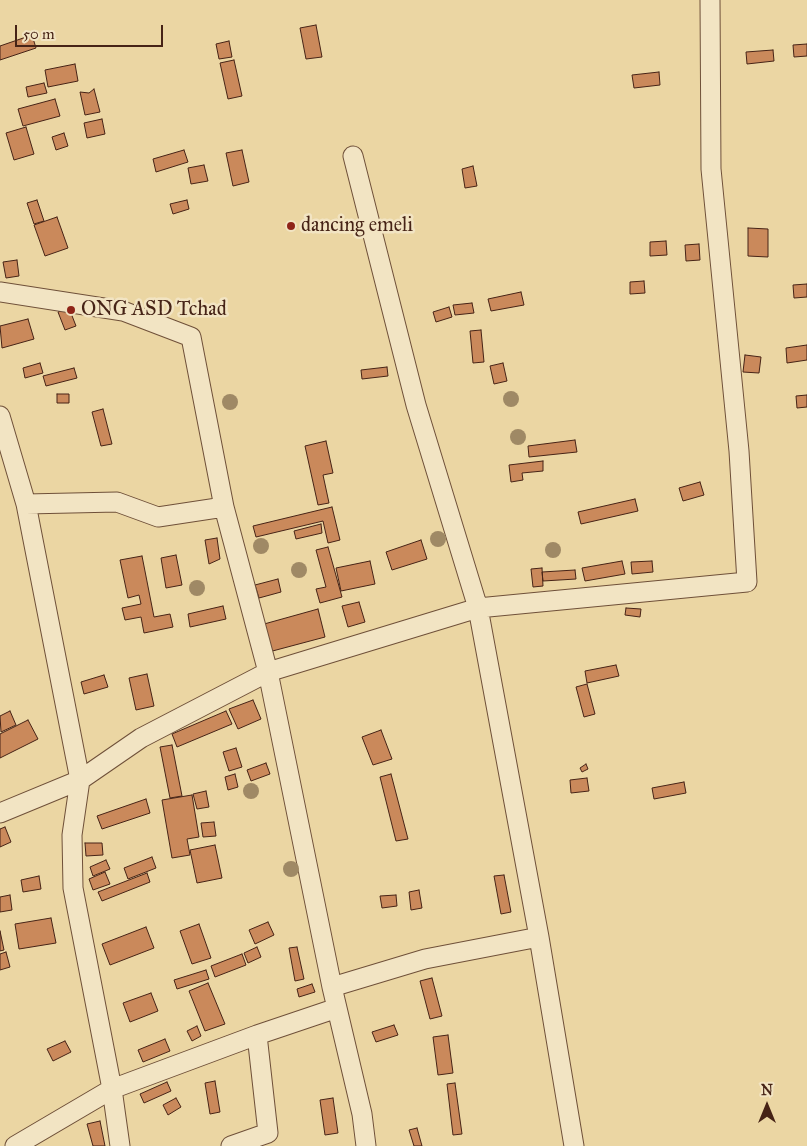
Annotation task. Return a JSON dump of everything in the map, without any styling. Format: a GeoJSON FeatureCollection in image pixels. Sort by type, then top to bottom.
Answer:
{"type":"FeatureCollection","features":[{"type":"Feature","properties":{"kind":"street"},"geometry":{"type":"LineString","coordinates":[[0,813],[80,780],[140,738],[268,672],[478,608],[746,582],[739,451],[711,169],[710,0]]}},
{"type":"Feature","properties":{"kind":"street"},"geometry":{"type":"LineString","coordinates":[[353,156],[416,405],[478,608],[539,937],[574,1146]]}},
{"type":"Feature","properties":{"kind":"street"},"geometry":{"type":"LineString","coordinates":[[0,292],[123,311],[191,337],[224,507],[268,672],[332,987],[362,1114],[366,1146]]}},
{"type":"Feature","properties":{"kind":"street"},"geometry":{"type":"LineString","coordinates":[[0,416],[26,504],[80,780],[72,836],[73,888],[112,1089],[120,1146]]}},
{"type":"Feature","properties":{"kind":"street"},"geometry":{"type":"LineString","coordinates":[[26,504],[117,502],[158,517],[224,507]]}},
{"type":"Feature","properties":{"kind":"street"},"geometry":{"type":"LineString","coordinates":[[332,987],[424,959],[539,937]]}},
{"type":"Feature","properties":{"kind":"street"},"geometry":{"type":"LineString","coordinates":[[15,1146],[112,1089],[257,1035],[337,1008]]}},
{"type":"Feature","properties":{"kind":"street"},"geometry":{"type":"LineString","coordinates":[[231,1146],[268,1134],[257,1035]]}},
{"type":"Feature","properties":{"kind":"building"},"geometry":{"type":"Polygon","coordinates":[[[316,25],[322,57],[306,59],[300,28],[316,25]]]}},
{"type":"Feature","properties":{"kind":"building"},"geometry":{"type":"Polygon","coordinates":[[[32,35],[36,48],[0,60],[0,46],[32,35]]]}},
{"type":"Feature","properties":{"kind":"building"},"geometry":{"type":"Polygon","coordinates":[[[229,41],[232,57],[219,59],[216,44],[229,41]]]}},
{"type":"Feature","properties":{"kind":"building"},"geometry":{"type":"Polygon","coordinates":[[[807,44],[807,56],[794,57],[793,45],[807,44]]]}},
{"type":"Feature","properties":{"kind":"building"},"geometry":{"type":"Polygon","coordinates":[[[773,50],[774,61],[747,64],[746,52],[773,50]]]}},
{"type":"Feature","properties":{"kind":"building"},"geometry":{"type":"Polygon","coordinates":[[[234,60],[242,96],[228,99],[220,63],[234,60]]]}},
{"type":"Feature","properties":{"kind":"building"},"geometry":{"type":"Polygon","coordinates":[[[75,64],[78,81],[48,87],[45,70],[75,64]]]}},
{"type":"Feature","properties":{"kind":"building"},"geometry":{"type":"Polygon","coordinates":[[[659,72],[660,85],[634,88],[632,75],[659,72]]]}},
{"type":"Feature","properties":{"kind":"building"},"geometry":{"type":"Polygon","coordinates":[[[44,83],[47,93],[28,97],[26,87],[44,83]]]}},
{"type":"Feature","properties":{"kind":"building"},"geometry":{"type":"Polygon","coordinates":[[[94,89],[100,112],[85,115],[80,92],[89,93],[94,89]]]}},
{"type":"Feature","properties":{"kind":"building"},"geometry":{"type":"Polygon","coordinates":[[[55,99],[60,116],[23,126],[18,109],[55,99]]]}},
{"type":"Feature","properties":{"kind":"building"},"geometry":{"type":"Polygon","coordinates":[[[102,119],[105,134],[87,138],[84,123],[102,119]]]}},
{"type":"Feature","properties":{"kind":"building"},"geometry":{"type":"Polygon","coordinates":[[[26,127],[34,154],[14,160],[6,133],[26,127]]]}},
{"type":"Feature","properties":{"kind":"building"},"geometry":{"type":"Polygon","coordinates":[[[64,133],[68,146],[56,150],[52,137],[64,133]]]}},
{"type":"Feature","properties":{"kind":"building"},"geometry":{"type":"Polygon","coordinates":[[[184,150],[188,162],[156,172],[153,159],[184,150]]]}},
{"type":"Feature","properties":{"kind":"building"},"geometry":{"type":"Polygon","coordinates":[[[242,150],[249,182],[233,186],[226,153],[242,150]]]}},
{"type":"Feature","properties":{"kind":"building"},"geometry":{"type":"Polygon","coordinates":[[[204,165],[208,181],[191,184],[188,168],[204,165]]]}},
{"type":"Feature","properties":{"kind":"building"},"geometry":{"type":"Polygon","coordinates":[[[473,166],[477,186],[465,188],[462,169],[473,166]]]}},
{"type":"Feature","properties":{"kind":"building"},"geometry":{"type":"Polygon","coordinates":[[[37,200],[44,221],[34,224],[27,203],[37,200]]]}},
{"type":"Feature","properties":{"kind":"building"},"geometry":{"type":"Polygon","coordinates":[[[187,200],[189,209],[173,214],[170,204],[187,200]]]}},
{"type":"Feature","properties":{"kind":"building"},"geometry":{"type":"Polygon","coordinates":[[[57,217],[68,248],[45,256],[34,225],[57,217]]]}},
{"type":"Feature","properties":{"kind":"building"},"geometry":{"type":"Polygon","coordinates":[[[748,228],[768,229],[768,257],[748,256],[748,228]]]}},
{"type":"Feature","properties":{"kind":"building"},"geometry":{"type":"Polygon","coordinates":[[[666,241],[667,255],[650,256],[650,242],[666,241]]]}},
{"type":"Feature","properties":{"kind":"building"},"geometry":{"type":"Polygon","coordinates":[[[699,244],[700,260],[686,261],[685,245],[699,244]]]}},
{"type":"Feature","properties":{"kind":"building"},"geometry":{"type":"Polygon","coordinates":[[[17,260],[19,276],[6,278],[3,262],[17,260]]]}},
{"type":"Feature","properties":{"kind":"building"},"geometry":{"type":"Polygon","coordinates":[[[644,281],[645,293],[630,294],[630,282],[644,281]]]}},
{"type":"Feature","properties":{"kind":"building"},"geometry":{"type":"Polygon","coordinates":[[[807,284],[807,297],[794,298],[793,285],[807,284]]]}},
{"type":"Feature","properties":{"kind":"building"},"geometry":{"type":"Polygon","coordinates":[[[521,292],[524,305],[491,311],[488,299],[521,292]]]}},
{"type":"Feature","properties":{"kind":"building"},"geometry":{"type":"Polygon","coordinates":[[[472,303],[474,313],[455,315],[453,305],[472,303]]]}},
{"type":"Feature","properties":{"kind":"building"},"geometry":{"type":"Polygon","coordinates":[[[449,307],[452,317],[436,322],[433,312],[449,307]]]}},
{"type":"Feature","properties":{"kind":"building"},"geometry":{"type":"Polygon","coordinates":[[[69,308],[76,326],[65,330],[58,312],[69,308]]]}},
{"type":"Feature","properties":{"kind":"building"},"geometry":{"type":"Polygon","coordinates":[[[28,319],[34,339],[2,348],[0,326],[28,319]]]}},
{"type":"Feature","properties":{"kind":"building"},"geometry":{"type":"Polygon","coordinates":[[[481,330],[484,362],[473,363],[470,331],[481,330]]]}},
{"type":"Feature","properties":{"kind":"building"},"geometry":{"type":"Polygon","coordinates":[[[807,345],[807,360],[787,363],[786,348],[807,345]]]}},
{"type":"Feature","properties":{"kind":"building"},"geometry":{"type":"Polygon","coordinates":[[[745,355],[761,357],[759,373],[743,372],[745,355]]]}},
{"type":"Feature","properties":{"kind":"building"},"geometry":{"type":"Polygon","coordinates":[[[40,363],[43,373],[25,378],[23,368],[40,363]]]}},
{"type":"Feature","properties":{"kind":"building"},"geometry":{"type":"Polygon","coordinates":[[[503,363],[507,381],[494,384],[490,366],[503,363]]]}},
{"type":"Feature","properties":{"kind":"building"},"geometry":{"type":"Polygon","coordinates":[[[387,367],[388,376],[362,379],[361,370],[387,367]]]}},
{"type":"Feature","properties":{"kind":"building"},"geometry":{"type":"Polygon","coordinates":[[[74,368],[77,378],[46,386],[43,376],[74,368]]]}},
{"type":"Feature","properties":{"kind":"building"},"geometry":{"type":"Polygon","coordinates":[[[57,394],[69,394],[69,403],[57,403],[57,394]]]}},
{"type":"Feature","properties":{"kind":"building"},"geometry":{"type":"Polygon","coordinates":[[[807,395],[807,407],[797,408],[796,396],[807,395]]]}},
{"type":"Feature","properties":{"kind":"building"},"geometry":{"type":"Polygon","coordinates":[[[103,409],[112,444],[101,446],[92,412],[103,409]]]}},
{"type":"Feature","properties":{"kind":"building"},"geometry":{"type":"Polygon","coordinates":[[[575,440],[577,452],[529,457],[528,446],[575,440]]]}},
{"type":"Feature","properties":{"kind":"building"},"geometry":{"type":"Polygon","coordinates":[[[326,441],[333,473],[323,475],[329,503],[318,505],[305,446],[326,441]]]}},
{"type":"Feature","properties":{"kind":"building"},"geometry":{"type":"Polygon","coordinates":[[[543,461],[543,471],[522,473],[523,480],[511,482],[509,465],[543,461]]]}},
{"type":"Feature","properties":{"kind":"building"},"geometry":{"type":"Polygon","coordinates":[[[700,482],[704,495],[683,501],[679,488],[700,482]]]}},
{"type":"Feature","properties":{"kind":"building"},"geometry":{"type":"Polygon","coordinates":[[[635,499],[638,511],[581,524],[578,512],[635,499]]]}},
{"type":"Feature","properties":{"kind":"building"},"geometry":{"type":"Polygon","coordinates":[[[332,507],[340,540],[328,543],[323,521],[256,537],[253,526],[332,507]]]}},
{"type":"Feature","properties":{"kind":"building"},"geometry":{"type":"Polygon","coordinates":[[[321,524],[322,533],[296,539],[294,531],[321,524]]]}},
{"type":"Feature","properties":{"kind":"building"},"geometry":{"type":"Polygon","coordinates":[[[217,538],[220,559],[209,564],[205,540],[217,538]]]}},
{"type":"Feature","properties":{"kind":"building"},"geometry":{"type":"Polygon","coordinates":[[[421,540],[427,559],[392,570],[386,552],[421,540]]]}},
{"type":"Feature","properties":{"kind":"building"},"geometry":{"type":"Polygon","coordinates":[[[328,547],[342,597],[320,603],[316,589],[326,587],[316,550],[328,547]]]}},
{"type":"Feature","properties":{"kind":"building"},"geometry":{"type":"Polygon","coordinates":[[[176,555],[182,585],[166,588],[161,558],[176,555]]]}},
{"type":"Feature","properties":{"kind":"building"},"geometry":{"type":"Polygon","coordinates":[[[142,556],[154,617],[170,614],[173,627],[144,633],[141,617],[125,620],[122,608],[141,604],[139,595],[128,598],[120,560],[142,556]]]}},
{"type":"Feature","properties":{"kind":"building"},"geometry":{"type":"Polygon","coordinates":[[[370,561],[375,584],[341,591],[336,568],[370,561]]]}},
{"type":"Feature","properties":{"kind":"building"},"geometry":{"type":"Polygon","coordinates":[[[622,561],[625,574],[585,581],[582,568],[622,561]]]}},
{"type":"Feature","properties":{"kind":"building"},"geometry":{"type":"Polygon","coordinates":[[[652,561],[653,572],[632,574],[631,562],[652,561]]]}},
{"type":"Feature","properties":{"kind":"building"},"geometry":{"type":"Polygon","coordinates":[[[542,568],[543,586],[533,587],[531,569],[542,568]]]}},
{"type":"Feature","properties":{"kind":"building"},"geometry":{"type":"Polygon","coordinates":[[[575,570],[576,579],[543,581],[542,572],[575,570]]]}},
{"type":"Feature","properties":{"kind":"building"},"geometry":{"type":"Polygon","coordinates":[[[278,579],[281,592],[259,598],[255,585],[278,579]]]}},
{"type":"Feature","properties":{"kind":"building"},"geometry":{"type":"Polygon","coordinates":[[[359,602],[365,622],[348,627],[342,606],[359,602]]]}},
{"type":"Feature","properties":{"kind":"building"},"geometry":{"type":"Polygon","coordinates":[[[223,606],[226,619],[190,627],[188,614],[223,606]]]}},
{"type":"Feature","properties":{"kind":"building"},"geometry":{"type":"Polygon","coordinates":[[[626,608],[641,609],[640,617],[625,615],[626,608]]]}},
{"type":"Feature","properties":{"kind":"building"},"geometry":{"type":"Polygon","coordinates":[[[318,609],[325,637],[265,653],[257,626],[318,609]]]}},
{"type":"Feature","properties":{"kind":"building"},"geometry":{"type":"Polygon","coordinates":[[[616,665],[619,676],[587,683],[585,671],[616,665]]]}},
{"type":"Feature","properties":{"kind":"building"},"geometry":{"type":"Polygon","coordinates":[[[147,674],[154,706],[136,710],[129,678],[147,674]]]}},
{"type":"Feature","properties":{"kind":"building"},"geometry":{"type":"Polygon","coordinates":[[[104,675],[108,687],[84,694],[81,682],[104,675]]]}},
{"type":"Feature","properties":{"kind":"building"},"geometry":{"type":"Polygon","coordinates":[[[587,684],[595,714],[584,717],[576,687],[587,684]]]}},
{"type":"Feature","properties":{"kind":"building"},"geometry":{"type":"Polygon","coordinates":[[[253,700],[261,719],[238,729],[229,709],[253,700]]]}},
{"type":"Feature","properties":{"kind":"building"},"geometry":{"type":"Polygon","coordinates":[[[10,711],[16,725],[1,732],[0,716],[10,711]]]}},
{"type":"Feature","properties":{"kind":"building"},"geometry":{"type":"Polygon","coordinates":[[[226,711],[232,724],[177,747],[172,734],[226,711]]]}},
{"type":"Feature","properties":{"kind":"building"},"geometry":{"type":"Polygon","coordinates":[[[28,720],[38,739],[0,758],[0,734],[28,720]]]}},
{"type":"Feature","properties":{"kind":"building"},"geometry":{"type":"Polygon","coordinates":[[[381,730],[392,759],[373,765],[362,737],[381,730]]]}},
{"type":"Feature","properties":{"kind":"building"},"geometry":{"type":"Polygon","coordinates":[[[172,745],[182,796],[170,798],[160,747],[172,745]]]}},
{"type":"Feature","properties":{"kind":"building"},"geometry":{"type":"Polygon","coordinates":[[[236,748],[242,767],[229,771],[223,752],[236,748]]]}},
{"type":"Feature","properties":{"kind":"building"},"geometry":{"type":"Polygon","coordinates":[[[266,763],[270,774],[251,781],[247,770],[266,763]]]}},
{"type":"Feature","properties":{"kind":"building"},"geometry":{"type":"Polygon","coordinates":[[[586,764],[588,769],[582,772],[580,768],[586,764]]]}},
{"type":"Feature","properties":{"kind":"building"},"geometry":{"type":"Polygon","coordinates":[[[235,774],[238,787],[228,790],[225,777],[235,774]]]}},
{"type":"Feature","properties":{"kind":"building"},"geometry":{"type":"Polygon","coordinates":[[[391,774],[408,839],[396,841],[380,777],[391,774]]]}},
{"type":"Feature","properties":{"kind":"building"},"geometry":{"type":"Polygon","coordinates":[[[587,778],[589,791],[571,793],[570,780],[587,778]]]}},
{"type":"Feature","properties":{"kind":"building"},"geometry":{"type":"Polygon","coordinates":[[[684,782],[686,793],[654,799],[652,788],[684,782]]]}},
{"type":"Feature","properties":{"kind":"building"},"geometry":{"type":"Polygon","coordinates":[[[206,791],[209,807],[197,809],[193,794],[206,791]]]}},
{"type":"Feature","properties":{"kind":"building"},"geometry":{"type":"Polygon","coordinates":[[[192,795],[199,837],[187,839],[190,855],[172,858],[162,800],[192,795]]]}},
{"type":"Feature","properties":{"kind":"building"},"geometry":{"type":"Polygon","coordinates":[[[146,799],[150,813],[102,829],[97,816],[146,799]]]}},
{"type":"Feature","properties":{"kind":"building"},"geometry":{"type":"Polygon","coordinates":[[[214,822],[216,836],[203,837],[201,823],[214,822]]]}},
{"type":"Feature","properties":{"kind":"building"},"geometry":{"type":"Polygon","coordinates":[[[5,827],[11,842],[0,847],[0,829],[5,827]]]}},
{"type":"Feature","properties":{"kind":"building"},"geometry":{"type":"Polygon","coordinates":[[[85,843],[102,843],[103,855],[86,856],[85,843]]]}},
{"type":"Feature","properties":{"kind":"building"},"geometry":{"type":"Polygon","coordinates":[[[215,845],[222,878],[197,883],[190,850],[215,845]]]}},
{"type":"Feature","properties":{"kind":"building"},"geometry":{"type":"Polygon","coordinates":[[[152,857],[156,868],[128,879],[124,868],[152,857]]]}},
{"type":"Feature","properties":{"kind":"building"},"geometry":{"type":"Polygon","coordinates":[[[106,860],[110,869],[93,876],[90,867],[106,860]]]}},
{"type":"Feature","properties":{"kind":"building"},"geometry":{"type":"Polygon","coordinates":[[[105,872],[110,884],[93,890],[89,879],[105,872]]]}},
{"type":"Feature","properties":{"kind":"building"},"geometry":{"type":"Polygon","coordinates":[[[147,873],[150,882],[102,901],[98,892],[147,873]]]}},
{"type":"Feature","properties":{"kind":"building"},"geometry":{"type":"Polygon","coordinates":[[[504,875],[511,912],[501,914],[494,876],[504,875]]]}},
{"type":"Feature","properties":{"kind":"building"},"geometry":{"type":"Polygon","coordinates":[[[39,876],[41,889],[23,892],[21,880],[39,876]]]}},
{"type":"Feature","properties":{"kind":"building"},"geometry":{"type":"Polygon","coordinates":[[[419,890],[422,908],[411,910],[409,892],[419,890]]]}},
{"type":"Feature","properties":{"kind":"building"},"geometry":{"type":"Polygon","coordinates":[[[10,895],[12,910],[0,912],[0,897],[10,895]]]}},
{"type":"Feature","properties":{"kind":"building"},"geometry":{"type":"Polygon","coordinates":[[[396,895],[397,906],[382,908],[380,896],[396,895]]]}},
{"type":"Feature","properties":{"kind":"building"},"geometry":{"type":"Polygon","coordinates":[[[51,918],[56,943],[19,949],[15,924],[51,918]]]}},
{"type":"Feature","properties":{"kind":"building"},"geometry":{"type":"Polygon","coordinates":[[[268,922],[274,935],[255,944],[249,930],[268,922]]]}},
{"type":"Feature","properties":{"kind":"building"},"geometry":{"type":"Polygon","coordinates":[[[199,924],[211,958],[192,964],[180,931],[199,924]]]}},
{"type":"Feature","properties":{"kind":"building"},"geometry":{"type":"Polygon","coordinates":[[[146,927],[154,948],[110,965],[102,944],[146,927]]]}},
{"type":"Feature","properties":{"kind":"building"},"geometry":{"type":"Polygon","coordinates":[[[0,931],[4,950],[0,951],[0,931]]]}},
{"type":"Feature","properties":{"kind":"building"},"geometry":{"type":"Polygon","coordinates":[[[257,947],[261,957],[248,963],[244,953],[257,947]]]}},
{"type":"Feature","properties":{"kind":"building"},"geometry":{"type":"Polygon","coordinates":[[[297,947],[304,979],[295,981],[289,948],[297,947]]]}},
{"type":"Feature","properties":{"kind":"building"},"geometry":{"type":"Polygon","coordinates":[[[6,952],[10,967],[0,970],[0,954],[6,952]]]}},
{"type":"Feature","properties":{"kind":"building"},"geometry":{"type":"Polygon","coordinates":[[[242,954],[246,965],[215,977],[211,966],[242,954]]]}},
{"type":"Feature","properties":{"kind":"building"},"geometry":{"type":"Polygon","coordinates":[[[206,970],[209,979],[177,989],[174,980],[206,970]]]}},
{"type":"Feature","properties":{"kind":"building"},"geometry":{"type":"Polygon","coordinates":[[[432,978],[442,1016],[430,1019],[420,981],[432,978]]]}},
{"type":"Feature","properties":{"kind":"building"},"geometry":{"type":"Polygon","coordinates":[[[208,983],[225,1024],[205,1031],[189,991],[208,983]]]}},
{"type":"Feature","properties":{"kind":"building"},"geometry":{"type":"Polygon","coordinates":[[[312,984],[315,992],[299,997],[297,989],[312,984]]]}},
{"type":"Feature","properties":{"kind":"building"},"geometry":{"type":"Polygon","coordinates":[[[151,993],[158,1011],[130,1022],[123,1003],[151,993]]]}},
{"type":"Feature","properties":{"kind":"building"},"geometry":{"type":"Polygon","coordinates":[[[394,1025],[398,1035],[376,1042],[372,1032],[394,1025]]]}},
{"type":"Feature","properties":{"kind":"building"},"geometry":{"type":"Polygon","coordinates":[[[197,1026],[201,1036],[192,1041],[187,1031],[197,1026]]]}},
{"type":"Feature","properties":{"kind":"building"},"geometry":{"type":"Polygon","coordinates":[[[448,1035],[453,1073],[438,1075],[433,1037],[448,1035]]]}},
{"type":"Feature","properties":{"kind":"building"},"geometry":{"type":"Polygon","coordinates":[[[165,1039],[170,1051],[143,1062],[138,1050],[165,1039]]]}},
{"type":"Feature","properties":{"kind":"building"},"geometry":{"type":"Polygon","coordinates":[[[65,1041],[71,1052],[53,1061],[47,1049],[65,1041]]]}},
{"type":"Feature","properties":{"kind":"building"},"geometry":{"type":"Polygon","coordinates":[[[215,1081],[220,1112],[210,1114],[205,1083],[215,1081]]]}},
{"type":"Feature","properties":{"kind":"building"},"geometry":{"type":"Polygon","coordinates":[[[167,1082],[171,1091],[144,1103],[140,1094],[167,1082]]]}},
{"type":"Feature","properties":{"kind":"building"},"geometry":{"type":"Polygon","coordinates":[[[455,1083],[462,1134],[453,1135],[447,1084],[455,1083]]]}},
{"type":"Feature","properties":{"kind":"building"},"geometry":{"type":"Polygon","coordinates":[[[176,1098],[181,1107],[168,1115],[163,1105],[176,1098]]]}},
{"type":"Feature","properties":{"kind":"building"},"geometry":{"type":"Polygon","coordinates":[[[333,1098],[338,1133],[325,1135],[320,1100],[333,1098]]]}},
{"type":"Feature","properties":{"kind":"building"},"geometry":{"type":"Polygon","coordinates":[[[100,1121],[105,1146],[93,1146],[87,1124],[100,1121]]]}},
{"type":"Feature","properties":{"kind":"building"},"geometry":{"type":"Polygon","coordinates":[[[417,1128],[422,1146],[414,1146],[409,1130],[417,1128]]]}},
{"type":"Feature","properties":{"kind":"place","name":"dancing emeli"},"geometry":{"type":"Point","coordinates":[291,226]}},
{"type":"Feature","properties":{"kind":"place","name":"ONG ASD Tchad"},"geometry":{"type":"Point","coordinates":[71,310]}}]}
